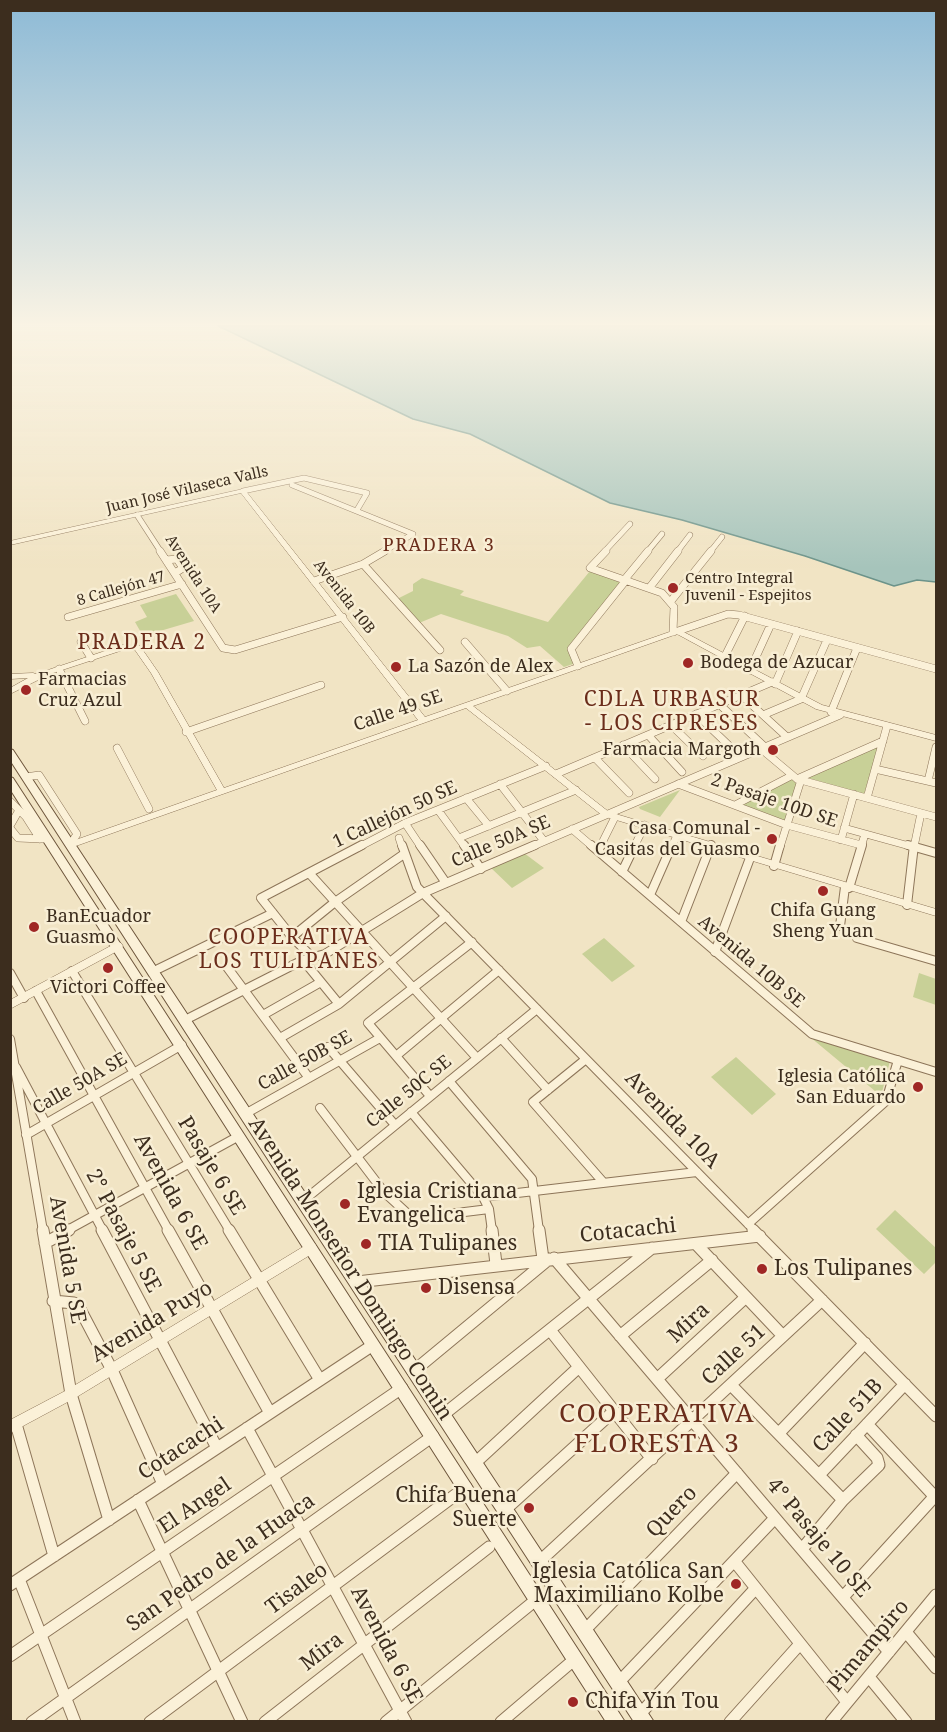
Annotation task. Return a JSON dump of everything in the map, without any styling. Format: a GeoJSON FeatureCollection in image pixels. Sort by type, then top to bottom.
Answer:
{"type":"FeatureCollection","features":[{"type":"Feature","properties":{"kind":"main road","name":"Avenida Monseñor Domingo Comin"},"geometry":{"type":"LineString","coordinates":[[10,752],[642,1718]]}},
{"type":"Feature","properties":{"kind":"main road","name":"Avenida Monseñor Domingo Comin"},"geometry":{"type":"LineString","coordinates":[[10,780],[45,839],[118,946],[616,1722]]}},
{"type":"Feature","properties":{"kind":"street","name":"Juan José Vilaseca Valls"},"geometry":{"type":"LineString","coordinates":[[10,543],[304,478],[368,494],[357,510]]}},
{"type":"Feature","properties":{"kind":"street"},"geometry":{"type":"LineString","coordinates":[[292,485],[413,534],[363,564],[314,581]]}},
{"type":"Feature","properties":{"kind":"street","name":"Avenida 10B"},"geometry":{"type":"LineString","coordinates":[[243,491],[423,720]]}},
{"type":"Feature","properties":{"kind":"street","name":"Avenida 10A"},"geometry":{"type":"LineString","coordinates":[[137,515],[223,648],[235,650],[343,618]]}},
{"type":"Feature","properties":{"kind":"street"},"geometry":{"type":"LineString","coordinates":[[630,524],[590,568],[650,587],[671,601],[676,632],[725,656],[801,699],[831,712],[936,738]]}},
{"type":"Feature","properties":{"kind":"street"},"geometry":{"type":"LineString","coordinates":[[578,666],[571,650],[662,534]]}},
{"type":"Feature","properties":{"kind":"street"},"geometry":{"type":"LineString","coordinates":[[650,587],[690,535]]}},
{"type":"Feature","properties":{"kind":"street"},"geometry":{"type":"LineString","coordinates":[[671,601],[722,537]]}},
{"type":"Feature","properties":{"kind":"street"},"geometry":{"type":"LineString","coordinates":[[166,560],[177,559],[183,568],[175,573]]}},
{"type":"Feature","properties":{"kind":"street"},"geometry":{"type":"LineString","coordinates":[[363,564],[440,650]]}},
{"type":"Feature","properties":{"kind":"street","name":"8 Callejón 47"},"geometry":{"type":"LineString","coordinates":[[68,617],[182,584]]}},
{"type":"Feature","properties":{"kind":"street","name":"Calle 49 SE"},"geometry":{"type":"LineString","coordinates":[[70,845],[728,614],[742,615]]}},
{"type":"Feature","properties":{"kind":"street"},"geometry":{"type":"LineString","coordinates":[[725,656],[742,615],[936,669]]}},
{"type":"Feature","properties":{"kind":"street"},"geometry":{"type":"LineString","coordinates":[[750,670],[771,624]]}},
{"type":"Feature","properties":{"kind":"street"},"geometry":{"type":"LineString","coordinates":[[556,774],[773,683],[798,631]]}},
{"type":"Feature","properties":{"kind":"street"},"geometry":{"type":"LineString","coordinates":[[763,715],[801,699],[827,640]]}},
{"type":"Feature","properties":{"kind":"street"},"geometry":{"type":"LineString","coordinates":[[81,642],[91,658]]}},
{"type":"Feature","properties":{"kind":"street"},"geometry":{"type":"LineString","coordinates":[[465,642],[507,691]]}},
{"type":"Feature","properties":{"kind":"street"},"geometry":{"type":"LineString","coordinates":[[10,677],[59,669],[126,647],[137,648],[154,672],[186,732],[222,791]]}},
{"type":"Feature","properties":{"kind":"street"},"geometry":{"type":"LineString","coordinates":[[831,712],[857,648]]}},
{"type":"Feature","properties":{"kind":"street"},"geometry":{"type":"LineString","coordinates":[[59,669],[85,721]]}},
{"type":"Feature","properties":{"kind":"street"},"geometry":{"type":"LineString","coordinates":[[10,692],[26,681],[47,672]]}},
{"type":"Feature","properties":{"kind":"street"},"geometry":{"type":"LineString","coordinates":[[186,732],[321,685]]}},
{"type":"Feature","properties":{"kind":"street"},"geometry":{"type":"LineString","coordinates":[[741,695],[787,737]]}},
{"type":"Feature","properties":{"kind":"street"},"geometry":{"type":"LineString","coordinates":[[719,704],[796,778],[936,817]]}},
{"type":"Feature","properties":{"kind":"street"},"geometry":{"type":"LineString","coordinates":[[467,705],[611,815],[936,913]]}},
{"type":"Feature","properties":{"kind":"street"},"geometry":{"type":"LineString","coordinates":[[696,714],[741,757]]}},
{"type":"Feature","properties":{"kind":"street","name":"Calle 50A SE"},"geometry":{"type":"LineString","coordinates":[[185,1020],[307,958],[325,954],[423,893],[572,829],[611,815],[840,715]]}},
{"type":"Feature","properties":{"kind":"street"},"geometry":{"type":"LineString","coordinates":[[671,725],[703,756]]}},
{"type":"Feature","properties":{"kind":"street"},"geometry":{"type":"LineString","coordinates":[[867,798],[887,726]]}},
{"type":"Feature","properties":{"kind":"street"},"geometry":{"type":"LineString","coordinates":[[648,735],[682,772]]}},
{"type":"Feature","properties":{"kind":"street"},"geometry":{"type":"LineString","coordinates":[[735,806],[883,741]]}},
{"type":"Feature","properties":{"kind":"street"},"geometry":{"type":"LineString","coordinates":[[623,745],[655,779]]}},
{"type":"Feature","properties":{"kind":"street"},"geometry":{"type":"LineString","coordinates":[[928,781],[933,772],[936,747]]}},
{"type":"Feature","properties":{"kind":"street"},"geometry":{"type":"LineString","coordinates":[[117,748],[149,809]]}},
{"type":"Feature","properties":{"kind":"street"},"geometry":{"type":"LineString","coordinates":[[594,758],[628,793]]}},
{"type":"Feature","properties":{"kind":"street","name":"1 Callejón 50 SE"},"geometry":{"type":"LineString","coordinates":[[273,913],[261,898],[405,823],[546,766]]}},
{"type":"Feature","properties":{"kind":"street"},"geometry":{"type":"LineString","coordinates":[[875,769],[936,783]]}},
{"type":"Feature","properties":{"kind":"street"},"geometry":{"type":"LineString","coordinates":[[774,866],[787,825],[796,778]]}},
{"type":"Feature","properties":{"kind":"street"},"geometry":{"type":"LineString","coordinates":[[500,784],[544,841]]}},
{"type":"Feature","properties":{"kind":"street","name":"2 Pasaje 10D SE"},"geometry":{"type":"LineString","coordinates":[[678,784],[787,825],[861,845]]}},
{"type":"Feature","properties":{"kind":"street"},"geometry":{"type":"LineString","coordinates":[[459,838],[576,790]]}},
{"type":"Feature","properties":{"kind":"street"},"geometry":{"type":"LineString","coordinates":[[841,840],[854,794]]}},
{"type":"Feature","properties":{"kind":"street"},"geometry":{"type":"LineString","coordinates":[[466,798],[489,826]]}},
{"type":"Feature","properties":{"kind":"street","name":"Avenida Monseñor Domingo Comin"},"geometry":{"type":"LineString","coordinates":[[11,802],[45,839]]}},
{"type":"Feature","properties":{"kind":"street"},"geometry":{"type":"LineString","coordinates":[[438,810],[480,869]]}},
{"type":"Feature","properties":{"kind":"street"},"geometry":{"type":"LineString","coordinates":[[18,812],[10,827],[18,838],[45,839]]}},
{"type":"Feature","properties":{"kind":"street"},"geometry":{"type":"LineString","coordinates":[[907,905],[921,813]]}},
{"type":"Feature","properties":{"kind":"street"},"geometry":{"type":"LineString","coordinates":[[598,851],[611,815]]}},
{"type":"Feature","properties":{"kind":"street"},"geometry":{"type":"LineString","coordinates":[[405,823],[446,883]]}},
{"type":"Feature","properties":{"kind":"street"},"geometry":{"type":"LineString","coordinates":[[622,872],[645,825]]}},
{"type":"Feature","properties":{"kind":"street"},"geometry":{"type":"LineString","coordinates":[[844,828],[936,853]]}},
{"type":"Feature","properties":{"kind":"street","name":"Avenida 10B SE"},"geometry":{"type":"LineString","coordinates":[[572,829],[812,1034],[936,1072]]}},
{"type":"Feature","properties":{"kind":"street"},"geometry":{"type":"LineString","coordinates":[[840,926],[847,887],[865,834]]}},
{"type":"Feature","properties":{"kind":"street"},"geometry":{"type":"LineString","coordinates":[[650,895],[677,835]]}},
{"type":"Feature","properties":{"kind":"street","name":"Avenida 10A"},"geometry":{"type":"LineString","coordinates":[[399,838],[417,887],[936,1416]]}},
{"type":"Feature","properties":{"kind":"street"},"geometry":{"type":"LineString","coordinates":[[681,922],[711,845]]}},
{"type":"Feature","properties":{"kind":"street"},"geometry":{"type":"LineString","coordinates":[[292,937],[335,902],[404,854]]}},
{"type":"Feature","properties":{"kind":"street"},"geometry":{"type":"LineString","coordinates":[[715,952],[750,858]]}},
{"type":"Feature","properties":{"kind":"street"},"geometry":{"type":"LineString","coordinates":[[309,873],[477,1058]]}},
{"type":"Feature","properties":{"kind":"street"},"geometry":{"type":"LineString","coordinates":[[154,971],[273,913],[339,1004]]}},
{"type":"Feature","properties":{"kind":"street"},"geometry":{"type":"LineString","coordinates":[[280,1038],[339,1004],[446,916]]}},
{"type":"Feature","properties":{"kind":"street"},"geometry":{"type":"LineString","coordinates":[[857,938],[936,961]]}},
{"type":"Feature","properties":{"kind":"street"},"geometry":{"type":"LineString","coordinates":[[430,1096],[368,1023],[472,942]]}},
{"type":"Feature","properties":{"kind":"street"},"geometry":{"type":"LineString","coordinates":[[10,1005],[118,946]]}},
{"type":"Feature","properties":{"kind":"street"},"geometry":{"type":"LineString","coordinates":[[226,967],[309,1078]]}},
{"type":"Feature","properties":{"kind":"street"},"geometry":{"type":"LineString","coordinates":[[396,1056],[499,970]]}},
{"type":"Feature","properties":{"kind":"street","name":"Pasaje 6 SE"},"geometry":{"type":"LineString","coordinates":[[72,971],[320,1380]]}},
{"type":"Feature","properties":{"kind":"street"},"geometry":{"type":"LineString","coordinates":[[10,973],[24,998]]}},
{"type":"Feature","properties":{"kind":"street"},"geometry":{"type":"LineString","coordinates":[[263,1015],[321,982]]}},
{"type":"Feature","properties":{"kind":"street","name":"Avenida 6 SE"},"geometry":{"type":"LineString","coordinates":[[36,991],[270,1413]]}},
{"type":"Feature","properties":{"kind":"street","name":"Calle 50C SE"},"geometry":{"type":"LineString","coordinates":[[303,1201],[537,1009]]}},
{"type":"Feature","properties":{"kind":"street","name":"Calle 50B SE"},"geometry":{"type":"LineString","coordinates":[[245,1114],[380,1038]]}},
{"type":"Feature","properties":{"kind":"street"},"geometry":{"type":"LineString","coordinates":[[501,1038],[548,1090]]}},
{"type":"Feature","properties":{"kind":"street","name":"Avenida 5 SE"},"geometry":{"type":"LineString","coordinates":[[10,1039],[53,1301],[71,1394],[109,1520]]}},
{"type":"Feature","properties":{"kind":"street","name":"Calle 50A SE"},"geometry":{"type":"LineString","coordinates":[[26,1135],[182,1045]]}},
{"type":"Feature","properties":{"kind":"street"},"geometry":{"type":"LineString","coordinates":[[328,1047],[395,1125]]}},
{"type":"Feature","properties":{"kind":"street"},"geometry":{"type":"LineString","coordinates":[[586,1059],[533,1102],[603,1182]]}},
{"type":"Feature","properties":{"kind":"street"},"geometry":{"type":"LineString","coordinates":[[748,1224],[886,1101],[898,1060]]}},
{"type":"Feature","properties":{"kind":"street","name":"2° Pasaje 5 SE"},"geometry":{"type":"LineString","coordinates":[[14,1062],[217,1448]]}},
{"type":"Feature","properties":{"kind":"street"},"geometry":{"type":"LineString","coordinates":[[415,1371],[549,1258],[532,1179],[449,1081]]}},
{"type":"Feature","properties":{"kind":"street"},"geometry":{"type":"LineString","coordinates":[[320,1107],[384,1192],[409,1215],[416,1218],[489,1209]]}},
{"type":"Feature","properties":{"kind":"street"},"geometry":{"type":"LineString","coordinates":[[411,1112],[483,1197],[489,1209],[496,1264]]}},
{"type":"Feature","properties":{"kind":"street"},"geometry":{"type":"LineString","coordinates":[[45,1243],[239,1136]]}},
{"type":"Feature","properties":{"kind":"street"},"geometry":{"type":"LineString","coordinates":[[483,1197],[697,1172]]}},
{"type":"Feature","properties":{"kind":"street","name":"Cotacachi"},"geometry":{"type":"LineString","coordinates":[[357,1282],[496,1264],[760,1236]]}},
{"type":"Feature","properties":{"kind":"street"},"geometry":{"type":"LineString","coordinates":[[696,1244],[783,1336]]}},
{"type":"Feature","properties":{"kind":"street","name":"Avenida Puyo"},"geometry":{"type":"LineString","coordinates":[[13,1425],[112,1370],[311,1248]]}},
{"type":"Feature","properties":{"kind":"street"},"geometry":{"type":"LineString","coordinates":[[443,1415],[652,1248]]}},
{"type":"Feature","properties":{"kind":"street","name":"4° Pasaje 10 SE"},"geometry":{"type":"LineString","coordinates":[[549,1258],[589,1298],[889,1652]]}},
{"type":"Feature","properties":{"kind":"street"},"geometry":{"type":"LineString","coordinates":[[620,1336],[712,1260]]}},
{"type":"Feature","properties":{"kind":"street","name":"Mira"},"geometry":{"type":"LineString","coordinates":[[657,1379],[746,1297]]}},
{"type":"Feature","properties":{"kind":"street","name":"Calle 51"},"geometry":{"type":"LineString","coordinates":[[540,1561],[822,1300]]}},
{"type":"Feature","properties":{"kind":"street"},"geometry":{"type":"LineString","coordinates":[[53,1301],[74,1303],[81,1311],[112,1370],[163,1484]]}},
{"type":"Feature","properties":{"kind":"street"},"geometry":{"type":"LineString","coordinates":[[549,1330],[652,1459]]}},
{"type":"Feature","properties":{"kind":"street"},"geometry":{"type":"LineString","coordinates":[[779,1433],[865,1343]]}},
{"type":"Feature","properties":{"kind":"street","name":"Cotacachi"},"geometry":{"type":"LineString","coordinates":[[15,1582],[373,1345]]}},
{"type":"Feature","properties":{"kind":"street"},"geometry":{"type":"LineString","coordinates":[[475,1463],[579,1367]]}},
{"type":"Feature","properties":{"kind":"street","name":"Calle 51B"},"geometry":{"type":"LineString","coordinates":[[819,1475],[905,1384]]}},
{"type":"Feature","properties":{"kind":"street"},"geometry":{"type":"LineString","coordinates":[[731,1385],[843,1500]]}},
{"type":"Feature","properties":{"kind":"street","name":"El Angel"},"geometry":{"type":"LineString","coordinates":[[10,1656],[402,1388]]}},
{"type":"Feature","properties":{"kind":"street"},"geometry":{"type":"LineString","coordinates":[[506,1509],[614,1411]]}},
{"type":"Feature","properties":{"kind":"street"},"geometry":{"type":"LineString","coordinates":[[843,1597],[936,1497],[867,1424]]}},
{"type":"Feature","properties":{"kind":"street"},"geometry":{"type":"LineString","coordinates":[[13,1425],[54,1556]]}},
{"type":"Feature","properties":{"kind":"street","name":"Avenida 6 SE"},"geometry":{"type":"LineString","coordinates":[[247,1428],[403,1716]]}},
{"type":"Feature","properties":{"kind":"street"},"geometry":{"type":"LineString","coordinates":[[802,1549],[843,1500],[879,1465],[877,1458],[856,1435]]}},
{"type":"Feature","properties":{"kind":"street","name":"San Pedro de la Huaca"},"geometry":{"type":"LineString","coordinates":[[32,1722],[433,1436]]}},
{"type":"Feature","properties":{"kind":"street","name":"Quero"},"geometry":{"type":"LineString","coordinates":[[585,1630],[737,1473]]}},
{"type":"Feature","properties":{"kind":"street","name":"Tisaleo"},"geometry":{"type":"LineString","coordinates":[[150,1722],[466,1487]]}},
{"type":"Feature","properties":{"kind":"street"},"geometry":{"type":"LineString","coordinates":[[138,1500],[242,1722]]}},
{"type":"Feature","properties":{"kind":"street"},"geometry":{"type":"LineString","coordinates":[[619,1682],[775,1518]]}},
{"type":"Feature","properties":{"kind":"street","name":"Mira"},"geometry":{"type":"LineString","coordinates":[[265,1722],[489,1547]]}},
{"type":"Feature","properties":{"kind":"street"},"geometry":{"type":"LineString","coordinates":[[735,1562],[847,1702]]}},
{"type":"Feature","properties":{"kind":"street"},"geometry":{"type":"LineString","coordinates":[[15,1582],[41,1635],[75,1722]]}},
{"type":"Feature","properties":{"kind":"street"},"geometry":{"type":"LineString","coordinates":[[642,1718],[756,1588]]}},
{"type":"Feature","properties":{"kind":"street","name":"Pimampiro"},"geometry":{"type":"LineString","coordinates":[[831,1722],[936,1595]]}},
{"type":"Feature","properties":{"kind":"street"},"geometry":{"type":"LineString","coordinates":[[386,1722],[403,1716],[537,1599]]}},
{"type":"Feature","properties":{"kind":"street"},"geometry":{"type":"LineString","coordinates":[[906,1632],[936,1668]]}},
{"type":"Feature","properties":{"kind":"street"},"geometry":{"type":"LineString","coordinates":[[730,1722],[800,1644]]}},
{"type":"Feature","properties":{"kind":"street"},"geometry":{"type":"LineString","coordinates":[[501,1722],[575,1659]]}},
{"type":"Feature","properties":{"kind":"street"},"geometry":{"type":"LineString","coordinates":[[869,1677],[906,1722]]}},
{"type":"Feature","properties":{"kind":"green space"},"geometry":{"type":"Polygon","coordinates":[[[590,571],[624,581],[570,649],[576,663],[564,667],[540,646],[527,648],[508,636],[441,614],[419,623],[397,599],[413,591],[413,584],[422,578],[464,591],[460,595],[548,622],[590,571]]]}},
{"type":"Feature","properties":{"kind":"green space"},"geometry":{"type":"Polygon","coordinates":[[[176,594],[194,621],[143,636],[135,622],[147,617],[140,605],[176,594]]]}},
{"type":"Feature","properties":{"kind":"green space"},"geometry":{"type":"Polygon","coordinates":[[[880,744],[864,794],[808,778],[880,744]]]}},
{"type":"Feature","properties":{"kind":"green space"},"geometry":{"type":"Polygon","coordinates":[[[791,778],[799,781],[785,822],[739,805],[791,778]]]}},
{"type":"Feature","properties":{"kind":"green space"},"geometry":{"type":"Polygon","coordinates":[[[680,790],[660,817],[639,807],[680,790]]]}},
{"type":"Feature","properties":{"kind":"green space"},"geometry":{"type":"Polygon","coordinates":[[[524,853],[544,868],[512,888],[490,867],[524,853]]]}},
{"type":"Feature","properties":{"kind":"green space"},"geometry":{"type":"Polygon","coordinates":[[[604,938],[635,966],[612,982],[582,954],[604,938]]]}},
{"type":"Feature","properties":{"kind":"green space"},"geometry":{"type":"Polygon","coordinates":[[[919,973],[936,979],[936,1005],[913,997],[919,973]]]}},
{"type":"Feature","properties":{"kind":"green space"},"geometry":{"type":"Polygon","coordinates":[[[810,1037],[890,1061],[881,1096],[810,1037]]]}},
{"type":"Feature","properties":{"kind":"green space"},"geometry":{"type":"Polygon","coordinates":[[[736,1057],[776,1094],[752,1115],[711,1077],[736,1057]]]}},
{"type":"Feature","properties":{"kind":"green space"},"geometry":{"type":"Polygon","coordinates":[[[895,1210],[936,1248],[936,1262],[924,1274],[876,1229],[895,1210]]]}},
{"type":"Feature","properties":{"kind":"water"},"geometry":{"type":"Polygon","coordinates":[[[387,407],[936,407],[936,582],[917,580],[894,586],[805,556],[682,520],[610,503],[470,434],[413,419],[387,407]]]}},
{"type":"Feature","properties":{"kind":"place","name":"Centro Integral Juvenil - Espejitos"},"geometry":{"type":"Point","coordinates":[673,588]}},
{"type":"Feature","properties":{"kind":"place","name":"Bodega de Azucar"},"geometry":{"type":"Point","coordinates":[688,663]}},
{"type":"Feature","properties":{"kind":"place","name":"La Sazón de Alex"},"geometry":{"type":"Point","coordinates":[396,667]}},
{"type":"Feature","properties":{"kind":"place","name":"Farmacias Cruz Azul"},"geometry":{"type":"Point","coordinates":[26,690]}},
{"type":"Feature","properties":{"kind":"place","name":"Farmacia Margoth"},"geometry":{"type":"Point","coordinates":[773,750]}},
{"type":"Feature","properties":{"kind":"place","name":"Casa Comunal - Casitas del Guasmo"},"geometry":{"type":"Point","coordinates":[772,839]}},
{"type":"Feature","properties":{"kind":"place","name":"Chifa Guang Sheng Yuan"},"geometry":{"type":"Point","coordinates":[823,891]}},
{"type":"Feature","properties":{"kind":"place","name":"BanEcuador Guasmo"},"geometry":{"type":"Point","coordinates":[34,927]}},
{"type":"Feature","properties":{"kind":"place","name":"Victori Coffee"},"geometry":{"type":"Point","coordinates":[108,968]}},
{"type":"Feature","properties":{"kind":"place","name":"Iglesia Católica San Eduardo"},"geometry":{"type":"Point","coordinates":[918,1087]}},
{"type":"Feature","properties":{"kind":"place","name":"Iglesia Cristiana Evangelica"},"geometry":{"type":"Point","coordinates":[345,1204]}},
{"type":"Feature","properties":{"kind":"place","name":"TIA Tulipanes"},"geometry":{"type":"Point","coordinates":[366,1244]}},
{"type":"Feature","properties":{"kind":"place","name":"Los Tulipanes"},"geometry":{"type":"Point","coordinates":[762,1269]}},
{"type":"Feature","properties":{"kind":"place","name":"Disensa"},"geometry":{"type":"Point","coordinates":[426,1288]}},
{"type":"Feature","properties":{"kind":"place","name":"Chifa Buena Suerte"},"geometry":{"type":"Point","coordinates":[529,1508]}},
{"type":"Feature","properties":{"kind":"place","name":"Iglesia Católica San Maximiliano Kolbe"},"geometry":{"type":"Point","coordinates":[736,1584]}},
{"type":"Feature","properties":{"kind":"place","name":"Chifa Yin Tou"},"geometry":{"type":"Point","coordinates":[573,1702]}},
{"type":"Feature","properties":{"kind":"district","name":"PRADERA 3"},"geometry":{"type":"Point","coordinates":[439,546]}},
{"type":"Feature","properties":{"kind":"district","name":"PRADERA 2"},"geometry":{"type":"Point","coordinates":[142,643]}},
{"type":"Feature","properties":{"kind":"district","name":"CDLA URBASUR - LOS CIPRESES"},"geometry":{"type":"Point","coordinates":[672,712]}},
{"type":"Feature","properties":{"kind":"district","name":"COOPERATIVA LOS TULIPANES"},"geometry":{"type":"Point","coordinates":[289,950]}},
{"type":"Feature","properties":{"kind":"district","name":"COOPERATIVA FLORESTA 3"},"geometry":{"type":"Point","coordinates":[657,1430]}}]}
